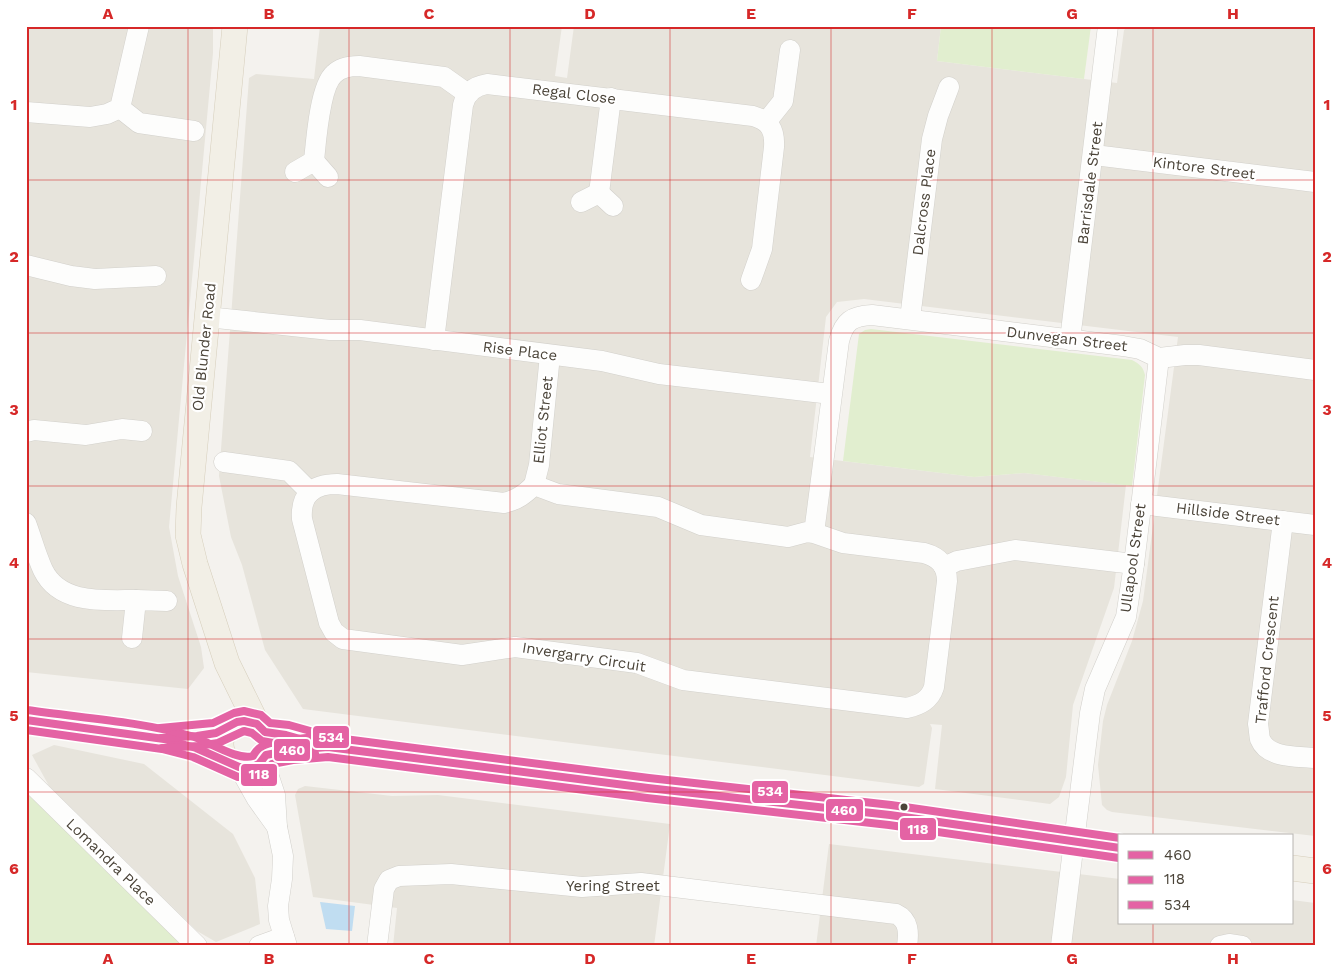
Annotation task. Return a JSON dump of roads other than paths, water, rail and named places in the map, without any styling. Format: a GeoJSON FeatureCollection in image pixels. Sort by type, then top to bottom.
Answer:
{"type":"FeatureCollection","features":[{"type":"Feature","properties":{"kind":"main road","name":"Old Blunder Road"},"geometry":{"type":"LineString","coordinates":[[235,26],[189,507],[188,535],[195,564],[227,663],[263,742]]}},
{"type":"Feature","properties":{"kind":"main road","name":"Old Blunder Road"},"geometry":{"type":"LineString","coordinates":[[227,663],[231,703],[229,727]]}},
{"type":"Feature","properties":{"kind":"main road"},"geometry":{"type":"LineString","coordinates":[[26,720],[164,739],[196,748],[235,766],[252,767],[263,742]]}},
{"type":"Feature","properties":{"kind":"main road"},"geometry":{"type":"LineString","coordinates":[[164,739],[197,736],[244,721],[263,742],[292,750],[328,747],[648,788],[890,815],[1118,848]]}},
{"type":"Feature","properties":{"kind":"main road"},"geometry":{"type":"LineString","coordinates":[[229,727],[222,736],[222,752],[235,766]]}},
{"type":"Feature","properties":{"kind":"main road"},"geometry":{"type":"LineString","coordinates":[[1294,868],[1315,871]]}},
{"type":"Feature","properties":{"kind":"street"},"geometry":{"type":"LineString","coordinates":[[120,108],[139,26]]}},
{"type":"Feature","properties":{"kind":"street","name":"Barrisdale Street"},"geometry":{"type":"LineString","coordinates":[[1070,340],[1094,155],[1108,26]]}},
{"type":"Feature","properties":{"kind":"street"},"geometry":{"type":"LineString","coordinates":[[751,280],[762,249],[774,147],[774,132],[767,121],[783,101],[790,50]]}},
{"type":"Feature","properties":{"kind":"street"},"geometry":{"type":"LineString","coordinates":[[328,177],[314,161],[324,93],[332,75],[339,70],[349,66],[359,66],[444,77],[468,94],[463,105],[434,340]]}},
{"type":"Feature","properties":{"kind":"street","name":"Regal Close"},"geometry":{"type":"LineString","coordinates":[[468,94],[479,85],[487,84],[753,116],[767,121]]}},
{"type":"Feature","properties":{"kind":"street","name":"Dalcross Place"},"geometry":{"type":"LineString","coordinates":[[910,319],[932,139],[949,87]]}},
{"type":"Feature","properties":{"kind":"street"},"geometry":{"type":"LineString","coordinates":[[581,202],[606,199],[611,98]]}},
{"type":"Feature","properties":{"kind":"street"},"geometry":{"type":"LineString","coordinates":[[26,112],[90,116],[106,114],[120,108]]}},
{"type":"Feature","properties":{"kind":"street"},"geometry":{"type":"LineString","coordinates":[[120,108],[139,123],[194,130]]}},
{"type":"Feature","properties":{"kind":"street","name":"Kintore Street"},"geometry":{"type":"LineString","coordinates":[[1094,155],[1315,182]]}},
{"type":"Feature","properties":{"kind":"street"},"geometry":{"type":"LineString","coordinates":[[295,172],[314,161]]}},
{"type":"Feature","properties":{"kind":"street"},"geometry":{"type":"LineString","coordinates":[[26,265],[71,276],[95,279],[156,276]]}},
{"type":"Feature","properties":{"kind":"street","name":"Dunvegan Street"},"geometry":{"type":"LineString","coordinates":[[831,394],[838,341],[842,329],[848,321],[859,315],[872,314],[1131,348],[1159,358],[1199,355],[1315,370]]}},
{"type":"Feature","properties":{"kind":"street","name":"Rise Place"},"geometry":{"type":"LineString","coordinates":[[207,317],[330,330],[360,330],[602,361],[659,374],[831,394]]}},
{"type":"Feature","properties":{"kind":"street","name":"Elliot Street"},"geometry":{"type":"LineString","coordinates":[[534,485],[539,464],[550,355]]}},
{"type":"Feature","properties":{"kind":"street","name":"Ullapool Street"},"geometry":{"type":"LineString","coordinates":[[1061,946],[1090,713],[1096,689],[1126,617],[1159,358]]}},
{"type":"Feature","properties":{"kind":"street"},"geometry":{"type":"LineString","coordinates":[[814,533],[831,394]]}},
{"type":"Feature","properties":{"kind":"street"},"geometry":{"type":"LineString","coordinates":[[26,432],[34,430],[86,435],[122,429],[142,431]]}},
{"type":"Feature","properties":{"kind":"street"},"geometry":{"type":"LineString","coordinates":[[224,462],[289,471],[310,492],[326,484],[337,484],[504,503],[515,500],[534,485],[558,494],[658,507],[701,525],[788,537],[806,532],[814,533],[843,543],[932,555],[944,567],[957,561],[1015,550],[1134,564]]}},
{"type":"Feature","properties":{"kind":"street","name":"Invergarry Circuit"},"geometry":{"type":"LineString","coordinates":[[310,492],[301,508],[302,519],[330,623],[334,632],[343,639],[462,655],[515,647],[637,663],[683,680],[907,708],[925,701],[932,693],[947,581],[947,571],[944,567]]}},
{"type":"Feature","properties":{"kind":"street","name":"Hillside Street"},"geometry":{"type":"LineString","coordinates":[[1141,504],[1315,524]]}},
{"type":"Feature","properties":{"kind":"street","name":"Trafford Crescent"},"geometry":{"type":"LineString","coordinates":[[1283,521],[1258,724],[1260,738],[1264,746],[1275,754],[1315,758]]}},
{"type":"Feature","properties":{"kind":"street"},"geometry":{"type":"LineString","coordinates":[[26,523],[44,572],[57,587],[88,600],[167,601]]}},
{"type":"Feature","properties":{"kind":"street"},"geometry":{"type":"LineString","coordinates":[[132,638],[136,600]]}},
{"type":"Feature","properties":{"kind":"street"},"geometry":{"type":"LineString","coordinates":[[258,946],[286,942],[278,906],[283,856],[277,827],[275,795],[263,742]]}},
{"type":"Feature","properties":{"kind":"street"},"geometry":{"type":"LineString","coordinates":[[235,766],[277,827]]}},
{"type":"Feature","properties":{"kind":"street","name":"Lomandra Place"},"geometry":{"type":"LineString","coordinates":[[26,778],[198,946]]}},
{"type":"Feature","properties":{"kind":"street","name":"Yering Street"},"geometry":{"type":"LineString","coordinates":[[377,946],[384,889],[389,880],[399,876],[451,874],[582,887],[641,883],[896,914],[906,922],[909,933],[907,946]]}},
{"type":"Feature","properties":{"kind":"street"},"geometry":{"type":"LineString","coordinates":[[1220,946],[1229,944],[1242,946]]}},
{"type":"Feature","properties":{"kind":"water"},"geometry":{"type":"Polygon","coordinates":[[[320,902],[355,906],[352,931],[326,929],[320,902]]]}}]}
